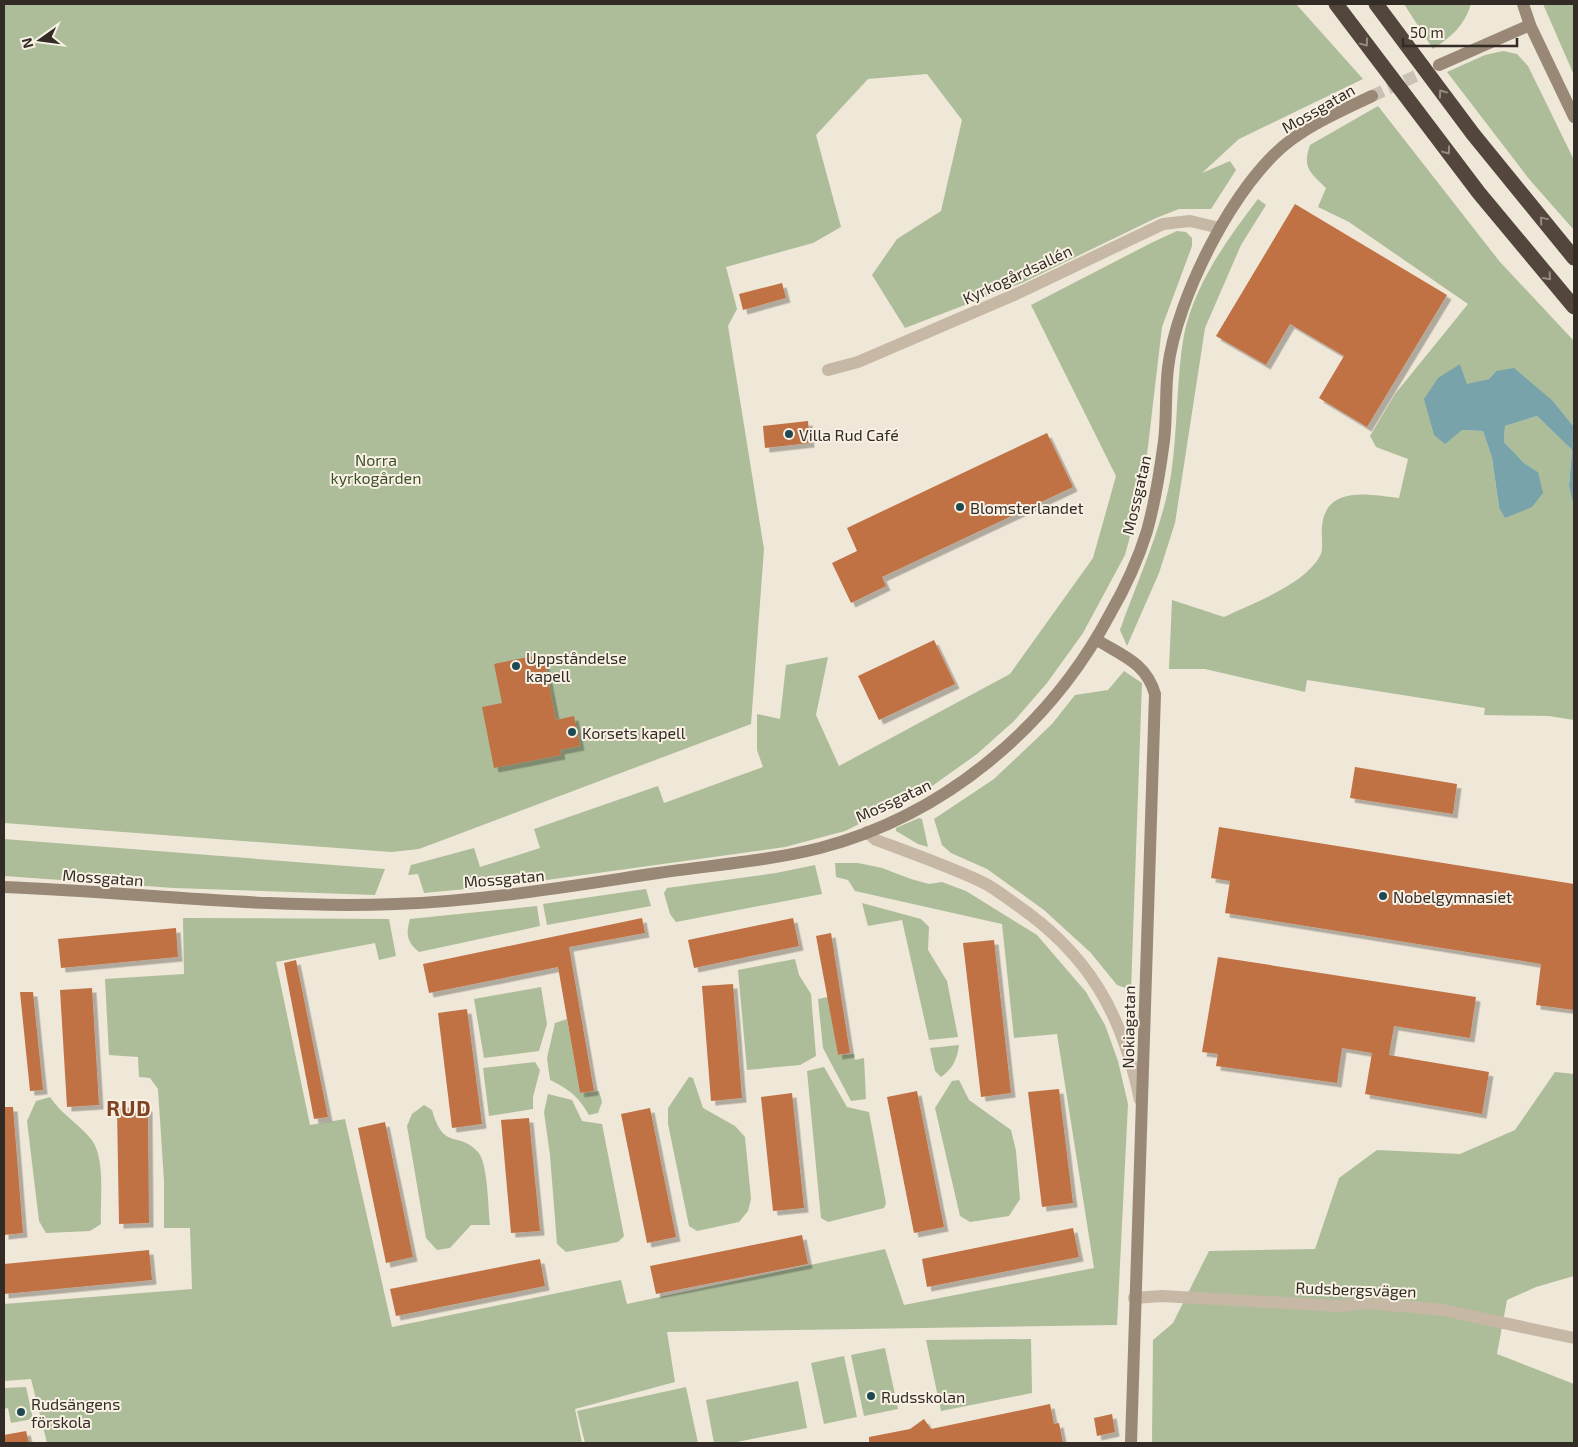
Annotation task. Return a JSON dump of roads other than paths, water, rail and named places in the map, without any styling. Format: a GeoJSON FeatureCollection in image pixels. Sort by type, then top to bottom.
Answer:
{"type":"FeatureCollection","features":[{"type":"Feature","properties":{"kind":"highway"},"geometry":{"type":"LineString","coordinates":[[1336,4],[1479,193],[1574,306]]}},
{"type":"Feature","properties":{"kind":"highway"},"geometry":{"type":"LineString","coordinates":[[1376,4],[1473,134],[1574,258]]}},
{"type":"Feature","properties":{"kind":"street"},"geometry":{"type":"LineString","coordinates":[[1523,4],[1530,25],[1574,117]]}},
{"type":"Feature","properties":{"kind":"street"},"geometry":{"type":"LineString","coordinates":[[1439,65],[1530,25]]}},
{"type":"Feature","properties":{"kind":"street","name":"Mossgatan"},"geometry":{"type":"LineString","coordinates":[[4,887],[282,905],[413,903],[568,888],[821,848],[867,832],[959,786],[1036,719],[1068,683],[1097,640],[1127,583],[1146,531],[1164,439],[1168,367],[1175,331],[1186,295],[1220,228],[1242,192],[1291,140],[1372,96]]}},
{"type":"Feature","properties":{"kind":"street","name":"Kyrkogårdsallén"},"geometry":{"type":"LineString","coordinates":[[828,370],[858,362],[1014,295],[1163,224],[1190,221],[1220,228]]}},
{"type":"Feature","properties":{"kind":"street","name":"Nokiagatan"},"geometry":{"type":"LineString","coordinates":[[1097,640],[1142,668],[1152,682],[1155,694],[1142,1112],[1134,1298],[1131,1443]]}},
{"type":"Feature","properties":{"kind":"street"},"geometry":{"type":"LineString","coordinates":[[867,832],[876,840],[983,883],[1036,918],[1079,961],[1099,987],[1123,1035],[1134,1069],[1142,1112]]}},
{"type":"Feature","properties":{"kind":"street","name":"Rudsbergsvägen"},"geometry":{"type":"LineString","coordinates":[[1134,1298],[1162,1296],[1339,1306],[1370,1303],[1443,1310],[1574,1338]]}},
{"type":"Feature","properties":{"kind":"water"},"geometry":{"type":"Polygon","coordinates":[[[1460,364],[1467,384],[1489,379],[1496,371],[1514,368],[1553,401],[1574,427],[1574,508],[1569,486],[1572,450],[1537,416],[1505,426],[1504,442],[1524,463],[1538,472],[1543,493],[1532,507],[1505,518],[1499,507],[1492,458],[1483,431],[1462,430],[1445,444],[1434,435],[1424,399],[1438,378],[1460,364]]]}},
{"type":"Feature","properties":{"kind":"tunnel"},"geometry":{"type":"LineString","coordinates":[[1372,96],[1433,68]]}},
{"type":"Feature","properties":{"kind":"place","name":"Villa Rud Café"},"geometry":{"type":"Point","coordinates":[789,434]}},
{"type":"Feature","properties":{"kind":"place","name":"Blomsterlandet"},"geometry":{"type":"Point","coordinates":[960,507]}},
{"type":"Feature","properties":{"kind":"place","name":"Uppståndelse kapell"},"geometry":{"type":"Point","coordinates":[516,666]}},
{"type":"Feature","properties":{"kind":"place","name":"Korsets kapell"},"geometry":{"type":"Point","coordinates":[572,732]}},
{"type":"Feature","properties":{"kind":"place","name":"Nobelgymnasiet"},"geometry":{"type":"Point","coordinates":[1383,896]}},
{"type":"Feature","properties":{"kind":"place","name":"Rudsskolan"},"geometry":{"type":"Point","coordinates":[871,1396]}},
{"type":"Feature","properties":{"kind":"place","name":"Rudsängens förskola"},"geometry":{"type":"Point","coordinates":[21,1412]}},
{"type":"Feature","properties":{"kind":"district","name":"RUD"},"geometry":{"type":"Point","coordinates":[129,1107]}},
{"type":"Feature","properties":{"kind":"park label","name":"Norra kyrkogården"},"geometry":{"type":"Point","coordinates":[376,468]}}]}
